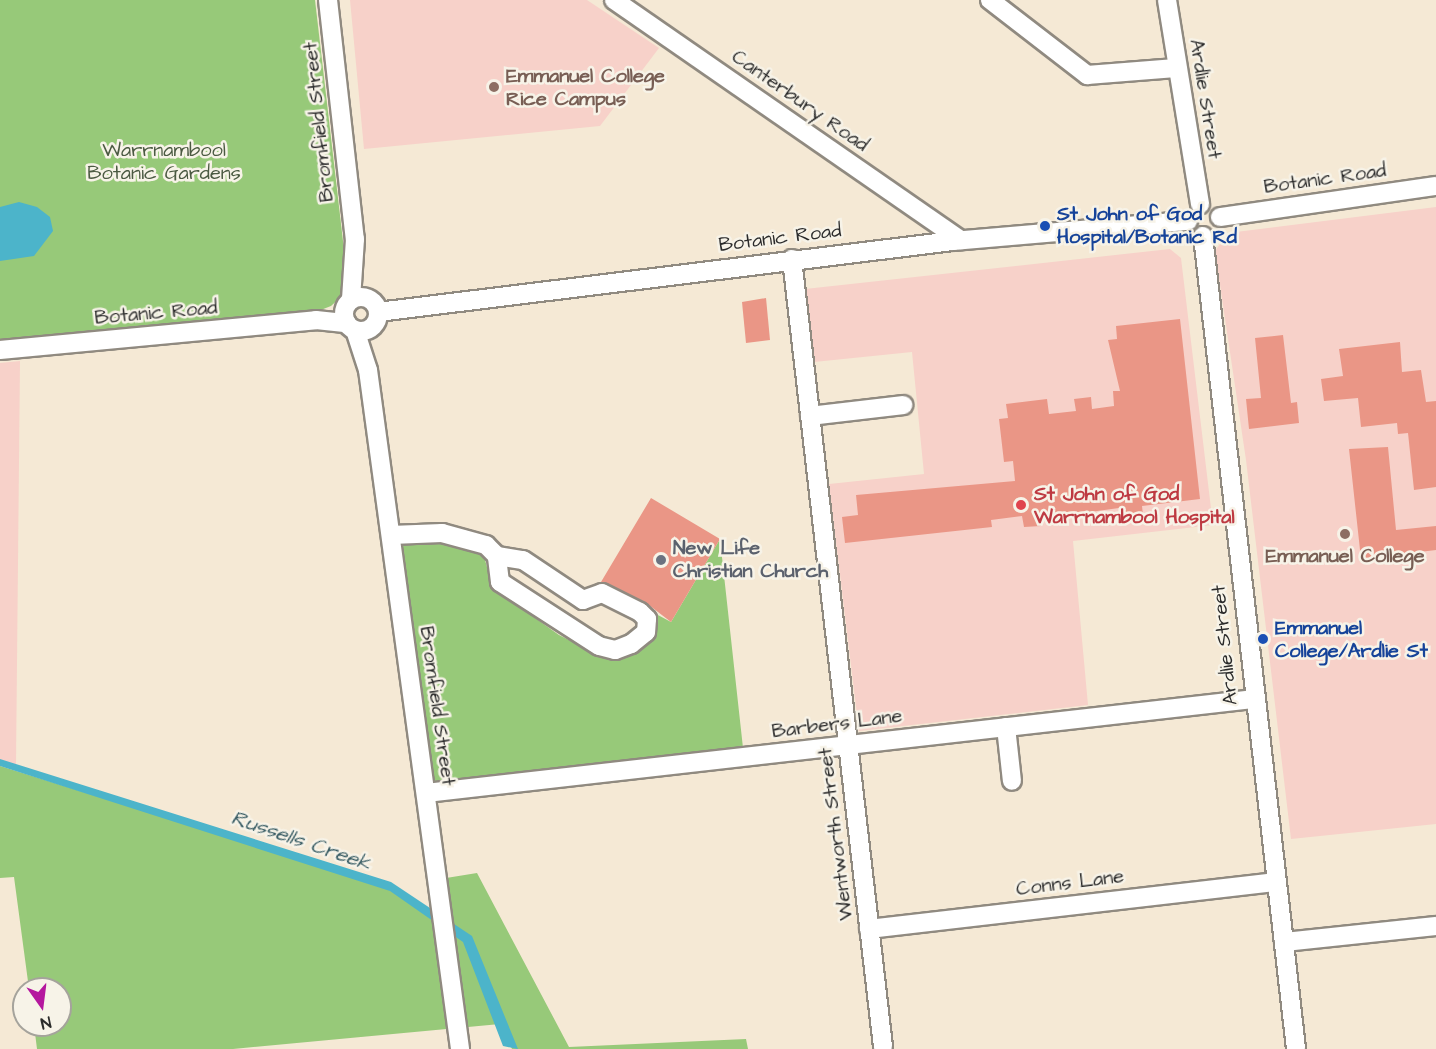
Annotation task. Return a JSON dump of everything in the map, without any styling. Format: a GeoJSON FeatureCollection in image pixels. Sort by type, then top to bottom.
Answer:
{"type":"FeatureCollection","features":[{"type":"Feature","properties":{"kind":"street","name":"Bromfield Street"},"geometry":{"type":"LineString","coordinates":[[328,0],[368,370],[444,910],[460,1049]]}},
{"type":"Feature","properties":{"kind":"street","name":"Canterbury Road"},"geometry":{"type":"LineString","coordinates":[[614,0],[961,240]]}},
{"type":"Feature","properties":{"kind":"street"},"geometry":{"type":"LineString","coordinates":[[990,0],[1087,75],[1176,68]]}},
{"type":"Feature","properties":{"kind":"street","name":"Ardlie Street"},"geometry":{"type":"LineString","coordinates":[[1167,0],[1176,68],[1200,204]]}},
{"type":"Feature","properties":{"kind":"street","name":"Botanic Road"},"geometry":{"type":"LineString","coordinates":[[1220,217],[1436,186]]}},
{"type":"Feature","properties":{"kind":"street"},"geometry":{"type":"LineString","coordinates":[[1200,204],[1210,205],[1220,217],[1217,230],[1203,236],[1191,230],[1188,221],[1191,210],[1200,204]]}},
{"type":"Feature","properties":{"kind":"street","name":"Botanic Road"},"geometry":{"type":"LineString","coordinates":[[0,350],[316,320],[364,318],[792,259],[961,240],[1188,221]]}},
{"type":"Feature","properties":{"kind":"street","name":"Ardlie Street"},"geometry":{"type":"LineString","coordinates":[[1203,236],[1254,699],[1296,1049]]}},
{"type":"Feature","properties":{"kind":"street","name":"Bromfield Street"},"geometry":{"type":"LineString","coordinates":[[349,302],[355,239]]}},
{"type":"Feature","properties":{"kind":"street","name":"Wentworth Street"},"geometry":{"type":"LineString","coordinates":[[792,259],[883,1047]]}},
{"type":"Feature","properties":{"kind":"street","name":"Botanic Road"},"geometry":{"type":"LineString","coordinates":[[316,320],[349,302]]}},
{"type":"Feature","properties":{"kind":"street"},"geometry":{"type":"LineString","coordinates":[[349,302],[364,318]]}},
{"type":"Feature","properties":{"kind":"street"},"geometry":{"type":"LineString","coordinates":[[810,416],[903,405]]}},
{"type":"Feature","properties":{"kind":"street"},"geometry":{"type":"LineString","coordinates":[[391,535],[442,532],[486,545],[497,556],[523,560],[584,600]]}},
{"type":"Feature","properties":{"kind":"street"},"geometry":{"type":"LineString","coordinates":[[497,556],[500,582],[570,627],[599,645],[615,650],[631,644],[645,632],[647,619],[640,612],[603,593],[584,600],[570,627]]}},
{"type":"Feature","properties":{"kind":"street","name":"Barbers Lane"},"geometry":{"type":"LineString","coordinates":[[426,793],[1254,699]]}},
{"type":"Feature","properties":{"kind":"street"},"geometry":{"type":"LineString","coordinates":[[1006,727],[1012,781]]}},
{"type":"Feature","properties":{"kind":"street","name":"Conns Lane"},"geometry":{"type":"LineString","coordinates":[[869,929],[1276,882]]}},
{"type":"Feature","properties":{"kind":"street"},"geometry":{"type":"LineString","coordinates":[[1284,942],[1436,926]]}},
{"type":"Feature","properties":{"kind":"shaded area","name":"Emmanuel College Rice Campus"},"geometry":{"type":"Polygon","coordinates":[[[350,0],[587,0],[659,48],[600,126],[364,149],[350,0]]]}},
{"type":"Feature","properties":{"kind":"shaded area","name":"Emmanuel College"},"geometry":{"type":"Polygon","coordinates":[[[1436,207],[1436,824],[1291,839],[1246,460],[1215,251],[1228,233],[1436,207]]]}},
{"type":"Feature","properties":{"kind":"shaded area","name":"St John of God Warrnambool Hospital"},"geometry":{"type":"Polygon","coordinates":[[[1170,249],[1181,258],[1213,525],[1073,541],[1088,705],[859,731],[829,484],[924,474],[912,352],[814,362],[805,289],[1170,249]]]}},
{"type":"Feature","properties":{"kind":"shaded area"},"geometry":{"type":"Polygon","coordinates":[[[20,361],[16,765],[0,760],[0,363],[20,361]]]}},
{"type":"Feature","properties":{"kind":"green space","name":"Warrnambool Botanic Gardens"},"geometry":{"type":"Polygon","coordinates":[[[0,0],[315,0],[348,284],[344,294],[331,306],[313,313],[0,340],[0,0]]]}},
{"type":"Feature","properties":{"kind":"green space"},"geometry":{"type":"Polygon","coordinates":[[[453,539],[483,553],[493,588],[559,635],[595,653],[624,657],[650,640],[656,614],[671,622],[720,539],[744,757],[426,793],[392,545],[453,539]]]}},
{"type":"Feature","properties":{"kind":"green space"},"geometry":{"type":"Polygon","coordinates":[[[0,766],[392,888],[446,931],[440,879],[477,873],[569,1047],[746,1039],[748,1049],[512,1049],[500,1024],[233,1049],[37,1049],[36,1037],[72,1037],[72,977],[27,977],[14,877],[0,878],[0,766]]]}},
{"type":"Feature","properties":{"kind":"water"},"geometry":{"type":"Polygon","coordinates":[[[19,202],[37,207],[50,217],[53,231],[34,256],[0,261],[0,207],[19,202]]]}},
{"type":"Feature","properties":{"kind":"water"},"geometry":{"type":"Polygon","coordinates":[[[0,759],[391,882],[472,936],[518,1049],[503,1046],[463,942],[390,891],[0,766],[0,759]]]}},
{"type":"Feature","properties":{"kind":"building"},"geometry":{"type":"Polygon","coordinates":[[[766,298],[770,340],[746,343],[742,302],[766,298]]]}},
{"type":"Feature","properties":{"kind":"building"},"geometry":{"type":"Polygon","coordinates":[[[1180,319],[1200,499],[1142,506],[1143,515],[1120,518],[1119,508],[1090,512],[1091,515],[1040,517],[1041,526],[1024,527],[1022,516],[991,520],[992,527],[845,543],[842,517],[858,515],[856,495],[1015,481],[1013,461],[1004,462],[999,419],[1008,418],[1006,404],[1047,399],[1049,414],[1076,411],[1074,399],[1091,397],[1092,409],[1114,406],[1113,391],[1120,391],[1108,340],[1117,339],[1116,326],[1180,319]]]}},
{"type":"Feature","properties":{"kind":"building"},"geometry":{"type":"Polygon","coordinates":[[[1283,335],[1291,403],[1297,402],[1299,423],[1249,429],[1246,399],[1261,398],[1255,338],[1283,335]]]}},
{"type":"Feature","properties":{"kind":"building"},"geometry":{"type":"Polygon","coordinates":[[[1400,342],[1402,372],[1421,370],[1426,402],[1436,401],[1436,487],[1414,490],[1408,433],[1398,434],[1397,423],[1361,427],[1358,398],[1324,401],[1321,379],[1343,376],[1339,349],[1400,342]]]}},
{"type":"Feature","properties":{"kind":"building"},"geometry":{"type":"Polygon","coordinates":[[[1388,447],[1396,530],[1436,526],[1436,550],[1361,559],[1349,449],[1388,447]]]}},
{"type":"Feature","properties":{"kind":"building","name":"New Life Christian Church"},"geometry":{"type":"Polygon","coordinates":[[[651,498],[720,539],[671,622],[645,602],[601,582],[651,498]]]}},
{"type":"Feature","properties":{"kind":"place","name":"Emmanuel College Rice Campus"},"geometry":{"type":"Point","coordinates":[494,87]}},
{"type":"Feature","properties":{"kind":"place","name":"St John of God Hospital/Botanic Rd"},"geometry":{"type":"Point","coordinates":[1045,226]}},
{"type":"Feature","properties":{"kind":"place","name":"St John of God Warrnambool Hospital"},"geometry":{"type":"Point","coordinates":[1021,505]}},
{"type":"Feature","properties":{"kind":"place","name":"Emmanuel College"},"geometry":{"type":"Point","coordinates":[1345,534]}},
{"type":"Feature","properties":{"kind":"place","name":"New Life Christian Church"},"geometry":{"type":"Point","coordinates":[661,560]}},
{"type":"Feature","properties":{"kind":"place","name":"Emmanuel College/Ardlie St"},"geometry":{"type":"Point","coordinates":[1263,639]}},
{"type":"Feature","properties":{"kind":"water label","name":"Russells Creek"},"geometry":{"type":"Point","coordinates":[301,841]}}]}
